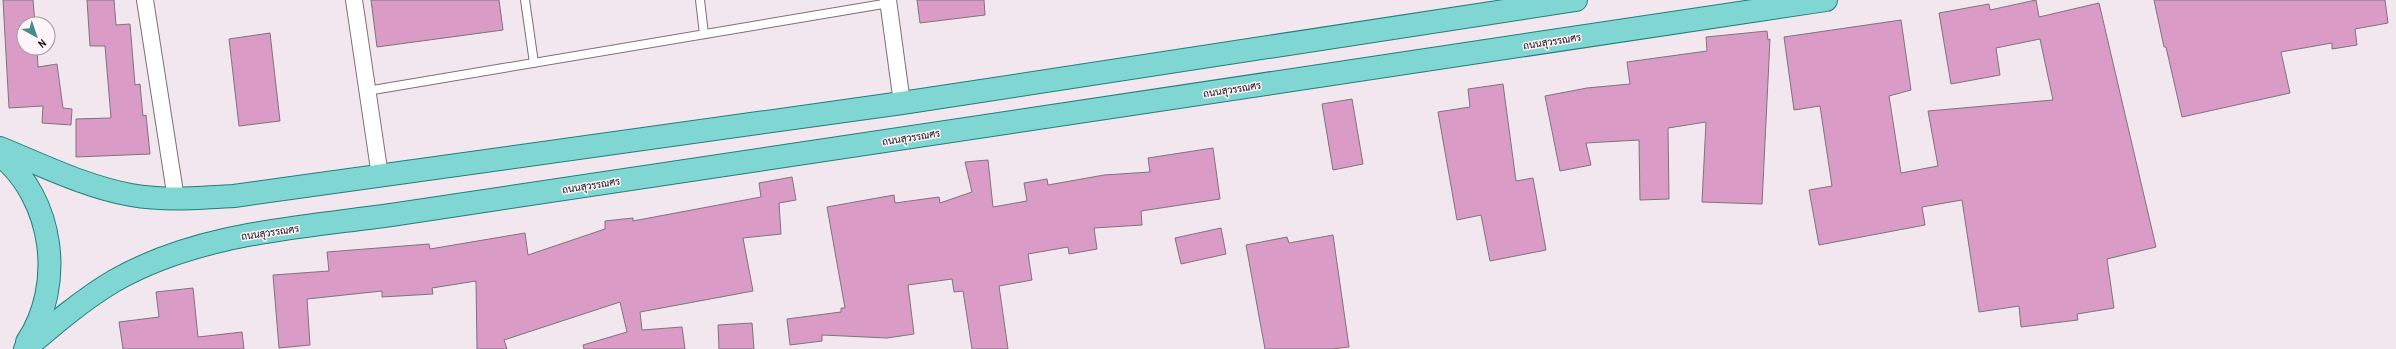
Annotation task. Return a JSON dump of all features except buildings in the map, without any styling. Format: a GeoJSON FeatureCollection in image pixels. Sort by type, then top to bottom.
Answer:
{"type":"FeatureCollection","features":[{"type":"Feature","properties":{"kind":"main road"},"geometry":{"type":"LineString","coordinates":[[0,148],[89,184],[131,195],[176,199],[234,196],[902,103],[1576,0]]}},
{"type":"Feature","properties":{"kind":"main road","name":"ถนนสุวรรณศร"},"geometry":{"type":"LineString","coordinates":[[24,349],[66,314],[114,281],[154,262],[192,248],[242,236],[391,216],[1826,0]]}},
{"type":"Feature","properties":{"kind":"main road"},"geometry":{"type":"LineString","coordinates":[[0,155],[21,176],[36,202],[49,241],[49,286],[40,318],[24,349]]}},
{"type":"Feature","properties":{"kind":"street"},"geometry":{"type":"LineString","coordinates":[[145,0],[176,199]]}},
{"type":"Feature","properties":{"kind":"street"},"geometry":{"type":"LineString","coordinates":[[354,0],[380,176]]}},
{"type":"Feature","properties":{"kind":"street"},"geometry":{"type":"LineString","coordinates":[[888,1],[902,103]]}},
{"type":"Feature","properties":{"kind":"lane"},"geometry":{"type":"LineString","coordinates":[[525,0],[534,63]]}},
{"type":"Feature","properties":{"kind":"lane"},"geometry":{"type":"LineString","coordinates":[[700,0],[704,34]]}},
{"type":"Feature","properties":{"kind":"lane"},"geometry":{"type":"LineString","coordinates":[[368,91],[888,1]]}}]}
